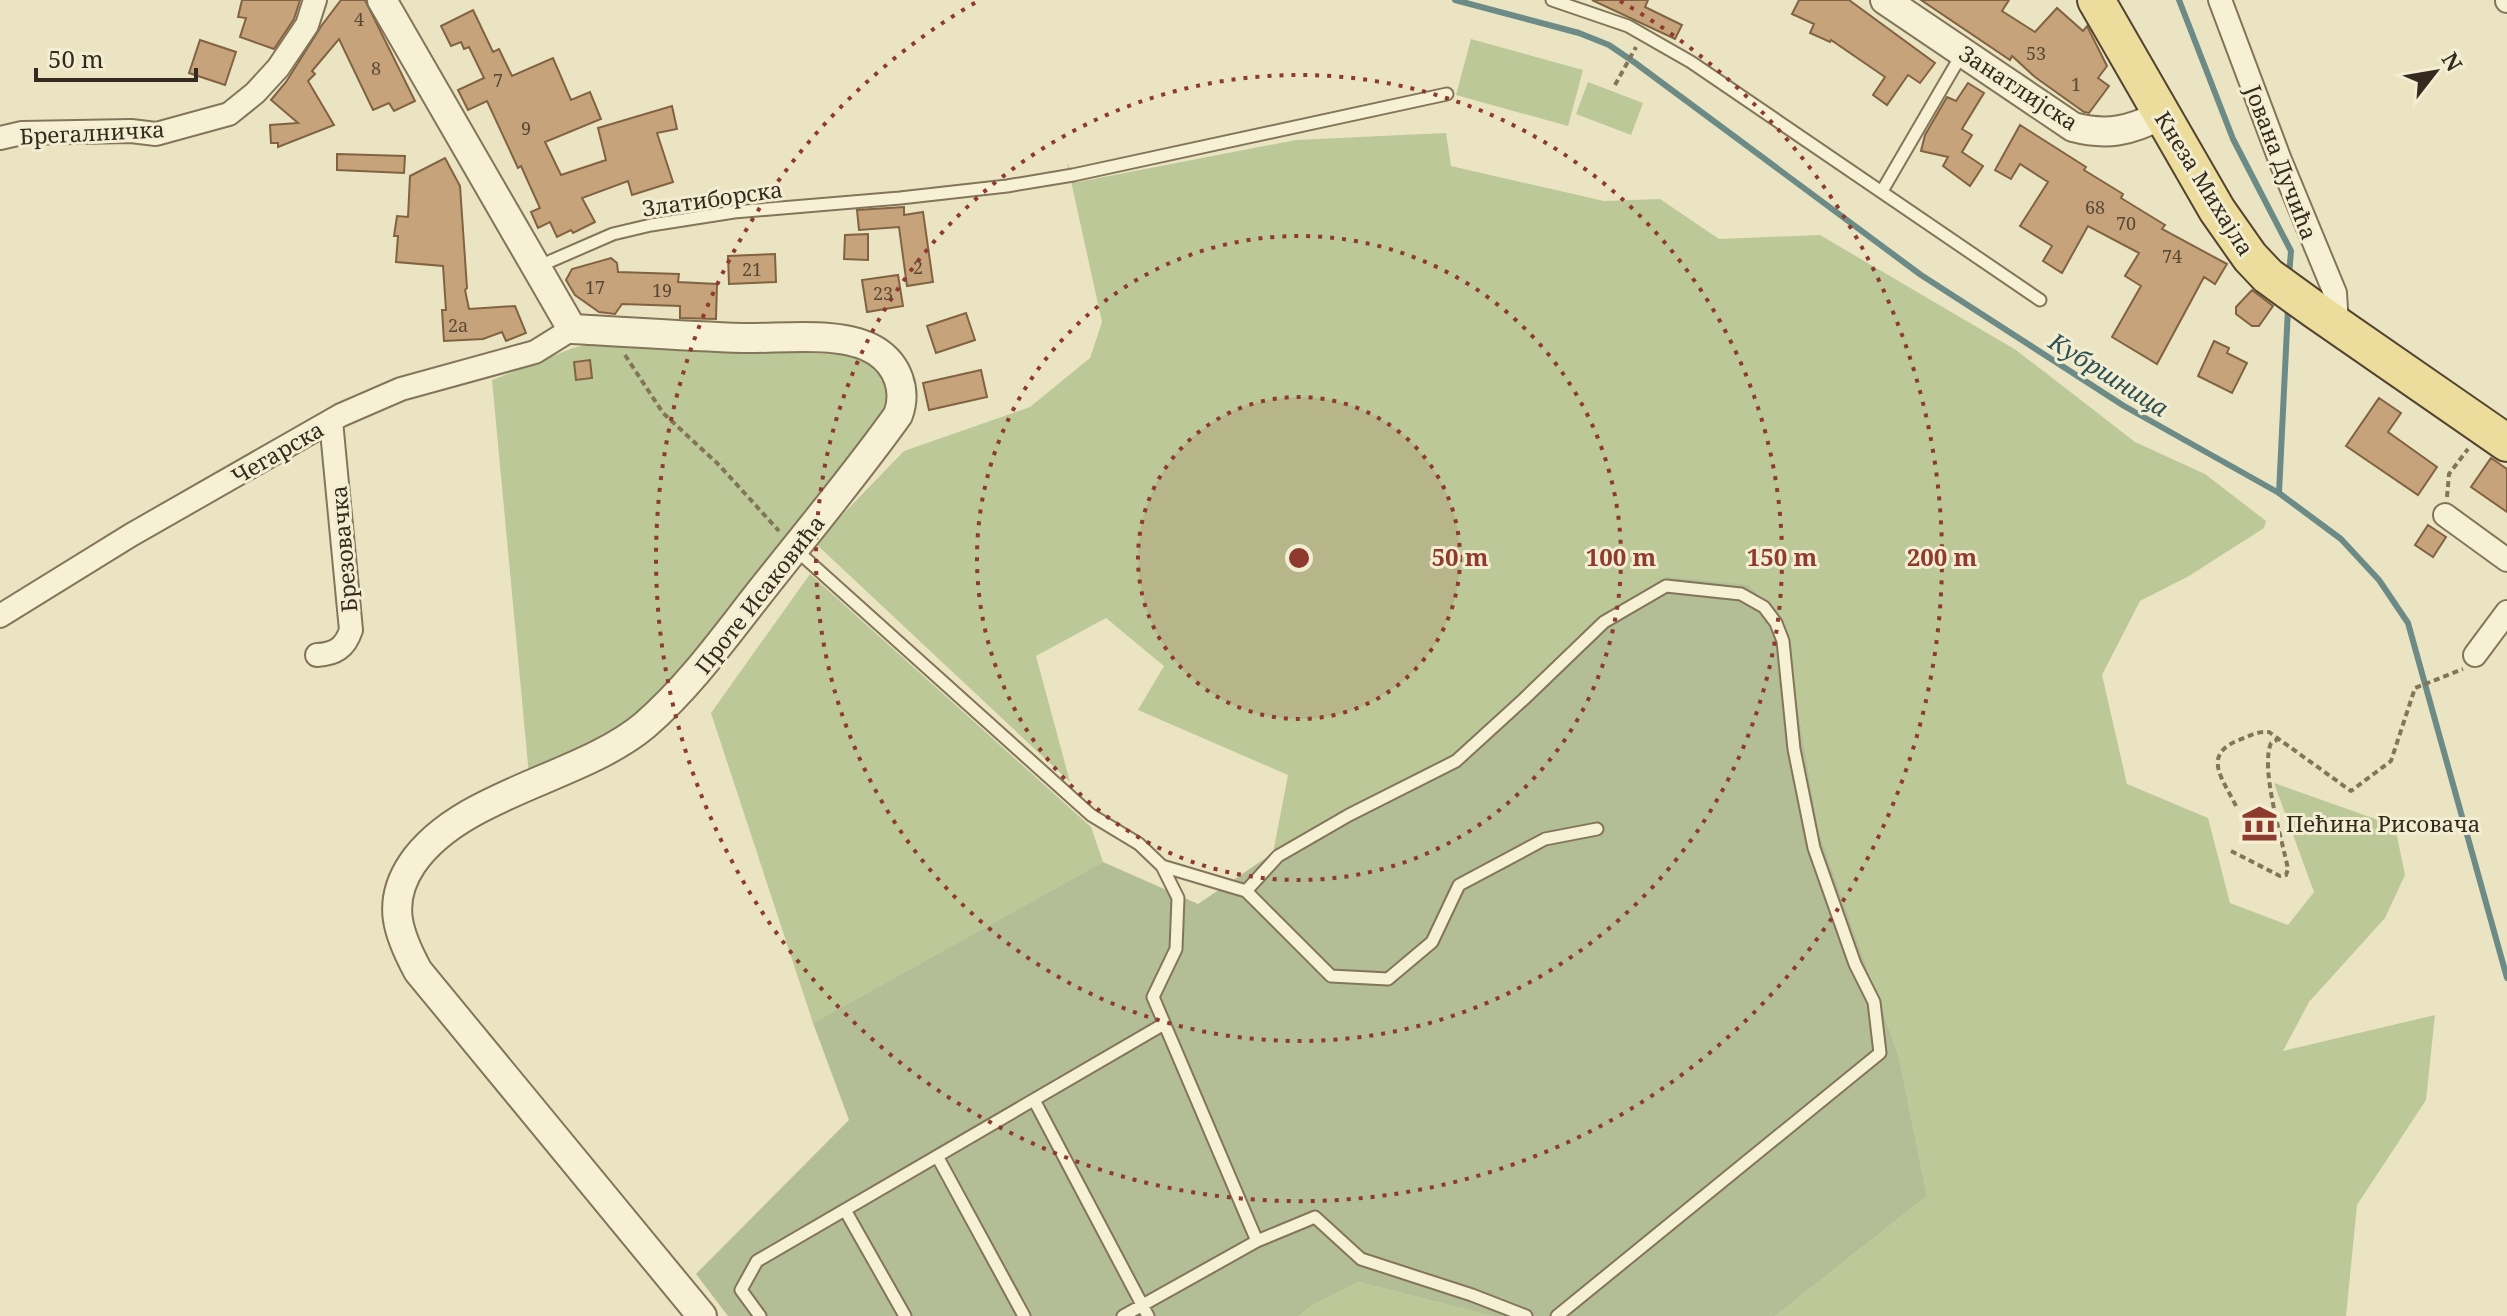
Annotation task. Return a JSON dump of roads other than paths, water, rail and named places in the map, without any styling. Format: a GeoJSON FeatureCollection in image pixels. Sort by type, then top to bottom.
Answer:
{"type":"FeatureCollection","features":[{"type":"Feature","properties":{"kind":"main road","name":"Кнеза Михајла"},"geometry":{"type":"LineString","coordinates":[[2096,0],[2233,234],[2268,276],[2496,435]]}},
{"type":"Feature","properties":{"kind":"street","name":"Брегалничка"},"geometry":{"type":"LineString","coordinates":[[0,138],[22,133],[131,131],[156,134],[229,114],[255,93],[278,68],[307,25],[315,0]]}},
{"type":"Feature","properties":{"kind":"street"},"geometry":{"type":"LineString","coordinates":[[382,0],[572,329]]}},
{"type":"Feature","properties":{"kind":"street","name":"Занатлијска"},"geometry":{"type":"LineString","coordinates":[[1885,0],[2073,127],[2093,132],[2128,131],[2161,115]]}},
{"type":"Feature","properties":{"kind":"street","name":"Јована Дучића"},"geometry":{"type":"LineString","coordinates":[[2220,0],[2280,160],[2335,293],[2326,317]]}},
{"type":"Feature","properties":{"kind":"street","name":"Проте Исаковића"},"geometry":{"type":"LineString","coordinates":[[572,329],[838,339],[875,350],[892,365],[900,382],[901,406],[898,415],[690,682],[643,726],[610,748],[479,809],[434,839],[412,864],[398,895],[397,916],[402,940],[418,971],[695,1307]]}},
{"type":"Feature","properties":{"kind":"street","name":"Чегарска"},"geometry":{"type":"LineString","coordinates":[[0,616],[131,535],[331,421],[401,389],[535,352],[572,329]]}},
{"type":"Feature","properties":{"kind":"street","name":"Брезовачка"},"geometry":{"type":"LineString","coordinates":[[317,655],[330,654],[346,644],[351,630],[331,421]]}},
{"type":"Feature","properties":{"kind":"street"},"geometry":{"type":"LineString","coordinates":[[2445,515],[2507,560]]}},
{"type":"Feature","properties":{"kind":"street"},"geometry":{"type":"LineString","coordinates":[[2468,663],[2507,612]]}},
{"type":"Feature","properties":{"kind":"lane"},"geometry":{"type":"LineString","coordinates":[[1552,0],[1628,26],[1660,43],[2040,300]]}},
{"type":"Feature","properties":{"kind":"lane"},"geometry":{"type":"LineString","coordinates":[[1882,191],[1963,51]]}},
{"type":"Feature","properties":{"kind":"lane","name":"Златиборска"},"geometry":{"type":"LineString","coordinates":[[537,267],[613,234],[651,225],[734,212],[1007,186],[1073,175],[1447,94]]}},
{"type":"Feature","properties":{"kind":"lane"},"geometry":{"type":"LineString","coordinates":[[794,549],[1091,815],[1139,844],[1162,866],[1178,898],[1176,949],[1153,997],[1257,1241]]}},
{"type":"Feature","properties":{"kind":"lane"},"geometry":{"type":"LineString","coordinates":[[1246,891],[1278,856],[1349,815],[1456,761],[1604,622],[1666,586],[1741,594],[1764,607],[1776,623],[1783,641],[1794,749],[1814,848],[1855,964],[1874,1002],[1880,1053],[1557,1316]]}},
{"type":"Feature","properties":{"kind":"lane"},"geometry":{"type":"LineString","coordinates":[[1162,866],[1246,891],[1331,976],[1388,979],[1432,942],[1459,885],[1545,839],[1597,829]]}},
{"type":"Feature","properties":{"kind":"lane"},"geometry":{"type":"LineString","coordinates":[[760,1316],[741,1290],[757,1261],[1164,1024]]}},
{"type":"Feature","properties":{"kind":"lane"},"geometry":{"type":"LineString","coordinates":[[1034,1100],[1145,1311]]}},
{"type":"Feature","properties":{"kind":"lane"},"geometry":{"type":"LineString","coordinates":[[937,1156],[1024,1316]]}},
{"type":"Feature","properties":{"kind":"lane"},"geometry":{"type":"LineString","coordinates":[[845,1210],[905,1316]]}},
{"type":"Feature","properties":{"kind":"lane"},"geometry":{"type":"LineString","coordinates":[[1123,1316],[1145,1311],[1257,1241],[1315,1217],[1361,1259],[1526,1316]]}},
{"type":"Feature","properties":{"kind":"waterway","name":"Кубршница"},"geometry":{"type":"LineString","coordinates":[[1455,0],[1579,33],[1609,45],[1921,275],[2124,406],[2279,493],[2341,539],[2379,580],[2408,623],[2507,978]]}},
{"type":"Feature","properties":{"kind":"waterway"},"geometry":{"type":"LineString","coordinates":[[2179,0],[2233,139],[2291,251],[2289,276]]}},
{"type":"Feature","properties":{"kind":"waterway"},"geometry":{"type":"LineString","coordinates":[[2279,493],[2288,308]]}},
{"type":"Feature","properties":{"kind":"place","name":"Пећина Рисовача"},"geometry":{"type":"Point","coordinates":[2260,823]}}]}
